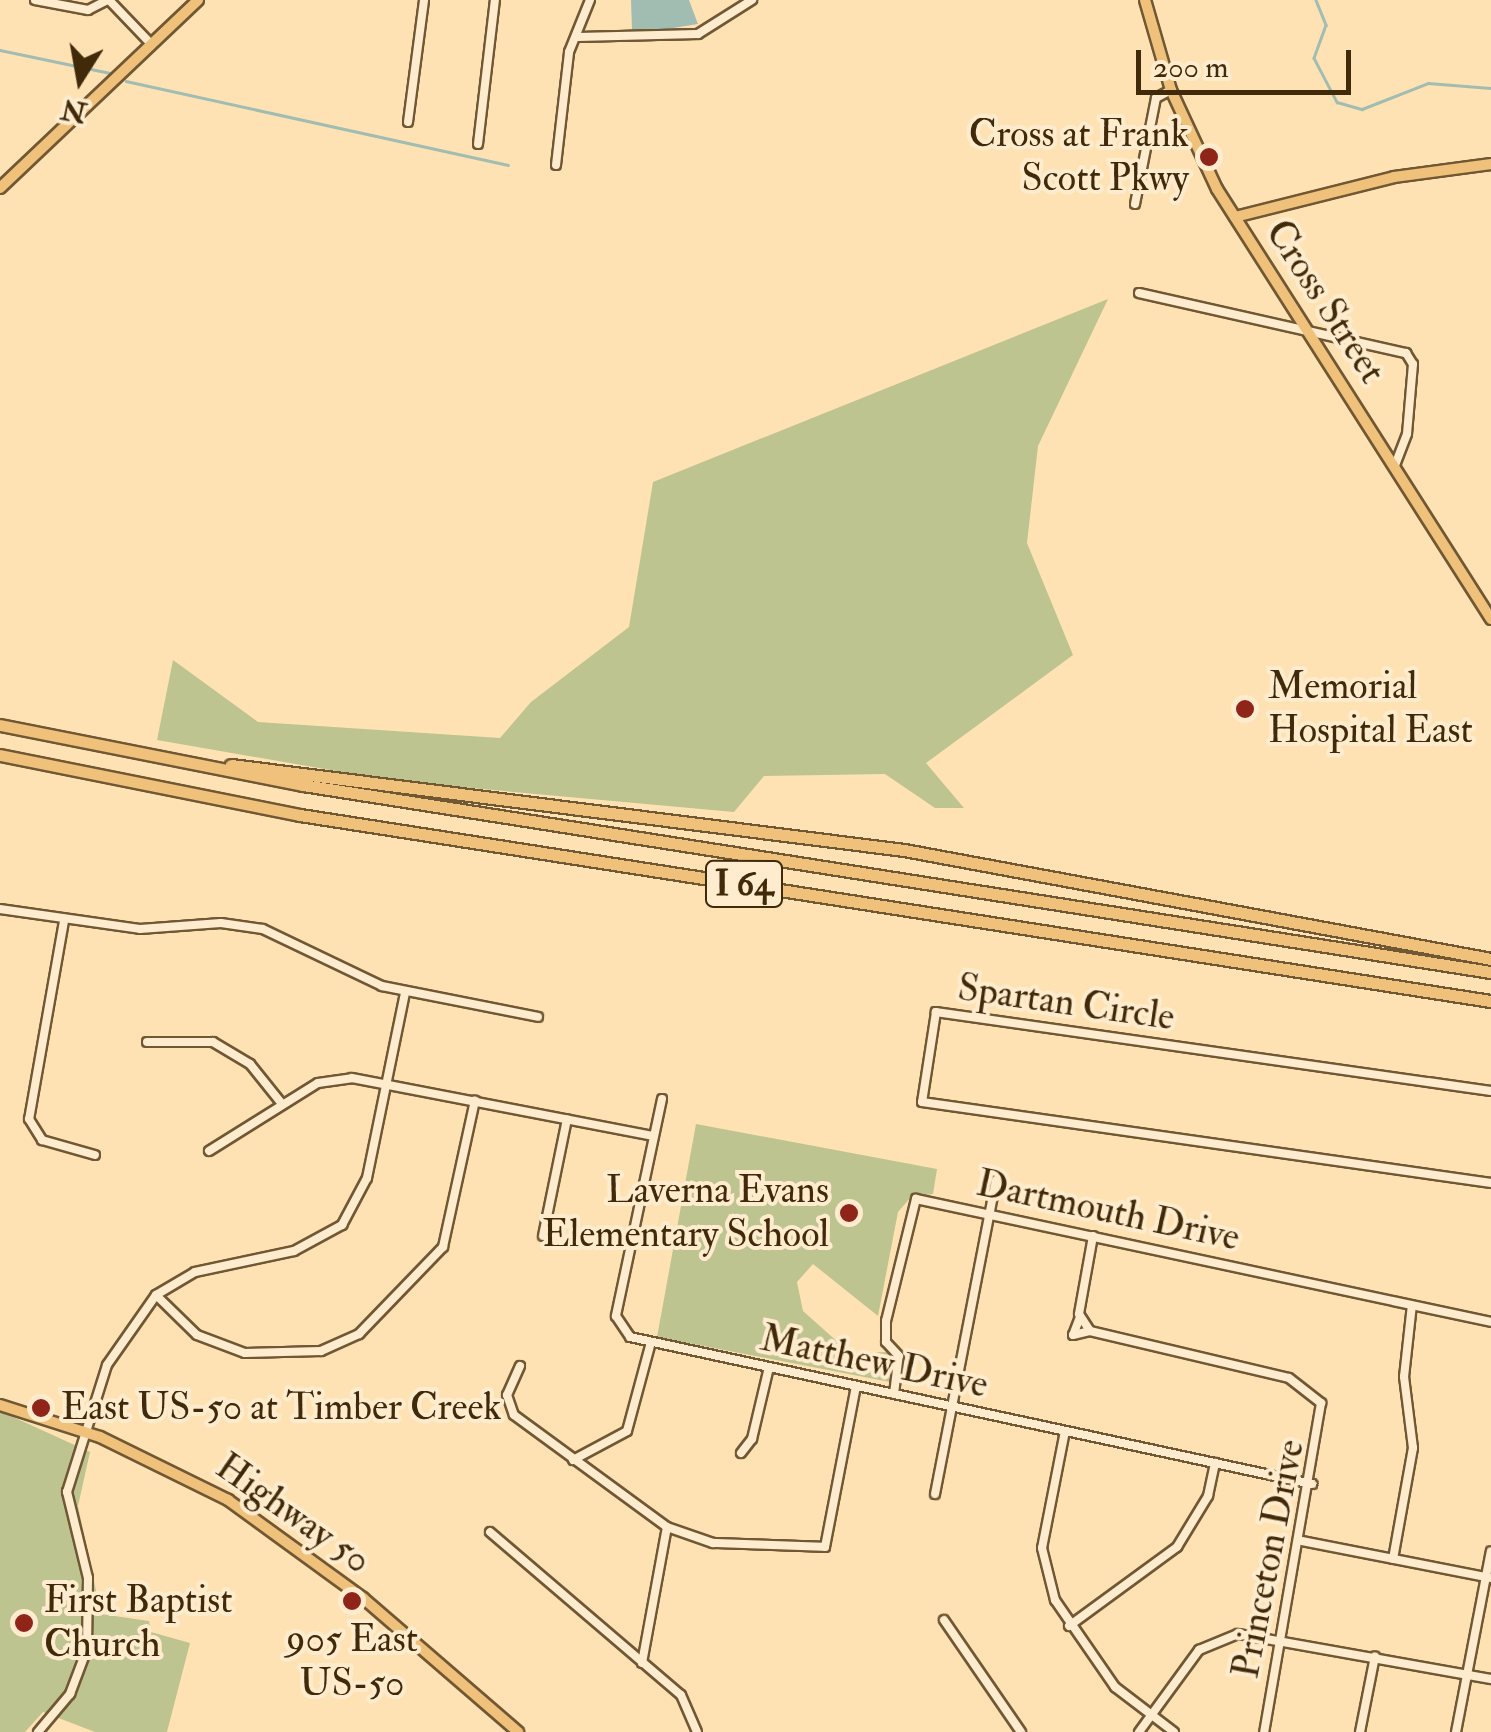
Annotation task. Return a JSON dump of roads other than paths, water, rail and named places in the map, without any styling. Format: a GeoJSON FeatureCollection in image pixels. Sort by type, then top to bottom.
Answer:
{"type":"FeatureCollection","features":[{"type":"Feature","properties":{"kind":"highway","name":"I 64"},"geometry":{"type":"LineString","coordinates":[[0,725],[153,759],[1491,972]]}},
{"type":"Feature","properties":{"kind":"highway","name":"I 64"},"geometry":{"type":"LineString","coordinates":[[0,755],[300,814],[1491,1001]]}},
{"type":"Feature","properties":{"kind":"highway"},"geometry":{"type":"LineString","coordinates":[[153,759],[904,850],[1491,959]]}},
{"type":"Feature","properties":{"kind":"main road"},"geometry":{"type":"LineString","coordinates":[[0,188],[198,0]]}},
{"type":"Feature","properties":{"kind":"main road","name":"Cross Street"},"geometry":{"type":"LineString","coordinates":[[1145,0],[1171,90],[1235,216],[1491,620]]}},
{"type":"Feature","properties":{"kind":"main road"},"geometry":{"type":"LineString","coordinates":[[1235,216],[1394,177],[1491,164]]}},
{"type":"Feature","properties":{"kind":"main road","name":"Highway 50"},"geometry":{"type":"LineString","coordinates":[[0,1405],[83,1431],[260,1521],[518,1732]]}},
{"type":"Feature","properties":{"kind":"street"},"geometry":{"type":"LineString","coordinates":[[34,0],[88,10],[108,0],[151,44]]}},
{"type":"Feature","properties":{"kind":"street"},"geometry":{"type":"LineString","coordinates":[[408,122],[424,0]]}},
{"type":"Feature","properties":{"kind":"street"},"geometry":{"type":"LineString","coordinates":[[478,144],[494,0]]}},
{"type":"Feature","properties":{"kind":"street"},"geometry":{"type":"LineString","coordinates":[[556,165],[578,37],[590,0]]}},
{"type":"Feature","properties":{"kind":"street"},"geometry":{"type":"LineString","coordinates":[[578,37],[698,34],[752,0]]}},
{"type":"Feature","properties":{"kind":"street"},"geometry":{"type":"LineString","coordinates":[[1135,204],[1155,103],[1171,90]]}},
{"type":"Feature","properties":{"kind":"street"},"geometry":{"type":"LineString","coordinates":[[1139,294],[1307,330],[1409,357],[1406,452],[1395,464]]}},
{"type":"Feature","properties":{"kind":"street"},"geometry":{"type":"LineString","coordinates":[[0,909],[64,920],[263,929],[404,993],[538,1017]]}},
{"type":"Feature","properties":{"kind":"street"},"geometry":{"type":"LineString","coordinates":[[64,920],[29,1119],[42,1140],[95,1155]]}},
{"type":"Feature","properties":{"kind":"street"},"geometry":{"type":"LineString","coordinates":[[38,1732],[70,1694],[87,1649],[88,1578],[67,1492],[83,1431],[124,1330],[156,1296],[195,1272],[294,1251],[342,1225],[367,1178],[404,993]]}},
{"type":"Feature","properties":{"kind":"street","name":"Spartan Circle"},"geometry":{"type":"LineString","coordinates":[[1491,1091],[936,1012],[922,1102],[1491,1183]]}},
{"type":"Feature","properties":{"kind":"street"},"geometry":{"type":"LineString","coordinates":[[147,1042],[213,1042],[250,1064],[282,1104]]}},
{"type":"Feature","properties":{"kind":"street"},"geometry":{"type":"LineString","coordinates":[[209,1151],[282,1104],[334,1079],[386,1083],[652,1136],[662,1099]]}},
{"type":"Feature","properties":{"kind":"street"},"geometry":{"type":"LineString","coordinates":[[156,1296],[196,1335],[245,1353],[321,1351],[359,1334],[443,1247],[475,1100]]}},
{"type":"Feature","properties":{"kind":"street"},"geometry":{"type":"LineString","coordinates":[[543,1236],[567,1119]]}},
{"type":"Feature","properties":{"kind":"street","name":"Matthew Drive"},"geometry":{"type":"LineString","coordinates":[[652,1136],[616,1316],[625,1332],[651,1342],[1312,1484]]}},
{"type":"Feature","properties":{"kind":"street"},"geometry":{"type":"LineString","coordinates":[[935,1494],[996,1180]]}},
{"type":"Feature","properties":{"kind":"street","name":"Dartmouth Drive"},"geometry":{"type":"LineString","coordinates":[[894,1394],[899,1356],[886,1342],[886,1321],[911,1201],[990,1214],[1491,1322]]}},
{"type":"Feature","properties":{"kind":"street"},"geometry":{"type":"LineString","coordinates":[[1080,1316],[1090,1331],[1072,1335],[1080,1316],[1093,1236]]}},
{"type":"Feature","properties":{"kind":"street"},"geometry":{"type":"LineString","coordinates":[[1394,1559],[1413,1448],[1404,1377],[1412,1305]]}},
{"type":"Feature","properties":{"kind":"street","name":"Princeton Drive"},"geometry":{"type":"LineString","coordinates":[[1090,1331],[1304,1384],[1323,1411],[1264,1732]]}},
{"type":"Feature","properties":{"kind":"street"},"geometry":{"type":"LineString","coordinates":[[573,1460],[627,1432],[651,1342]]}},
{"type":"Feature","properties":{"kind":"street"},"geometry":{"type":"LineString","coordinates":[[520,1366],[507,1395],[514,1416],[668,1528],[713,1543],[825,1547],[856,1386]]}},
{"type":"Feature","properties":{"kind":"street"},"geometry":{"type":"LineString","coordinates":[[741,1453],[769,1367]]}},
{"type":"Feature","properties":{"kind":"street"},"geometry":{"type":"LineString","coordinates":[[1065,1431],[1042,1548],[1068,1626],[1148,1718],[1174,1732]]}},
{"type":"Feature","properties":{"kind":"street"},"geometry":{"type":"LineString","coordinates":[[1068,1626],[1177,1547],[1208,1496],[1215,1463]]}},
{"type":"Feature","properties":{"kind":"street"},"geometry":{"type":"LineString","coordinates":[[642,1663],[668,1528]]}},
{"type":"Feature","properties":{"kind":"street"},"geometry":{"type":"LineString","coordinates":[[490,1532],[682,1696],[697,1732]]}},
{"type":"Feature","properties":{"kind":"street"},"geometry":{"type":"LineString","coordinates":[[1302,1541],[1488,1577]]}},
{"type":"Feature","properties":{"kind":"street"},"geometry":{"type":"LineString","coordinates":[[1456,1732],[1491,1551]]}},
{"type":"Feature","properties":{"kind":"street"},"geometry":{"type":"LineString","coordinates":[[944,1620],[1022,1732]]}},
{"type":"Feature","properties":{"kind":"street"},"geometry":{"type":"LineString","coordinates":[[1139,1732],[1208,1644],[1238,1634],[1284,1637],[1491,1680]]}},
{"type":"Feature","properties":{"kind":"street"},"geometry":{"type":"LineString","coordinates":[[1360,1732],[1375,1656]]}},
{"type":"Feature","properties":{"kind":"waterway"},"geometry":{"type":"LineString","coordinates":[[1316,0],[1326,25],[1314,58],[1337,102],[1362,109],[1428,83],[1491,88]]}},
{"type":"Feature","properties":{"kind":"waterway"},"geometry":{"type":"LineString","coordinates":[[0,50],[110,73]]}},
{"type":"Feature","properties":{"kind":"waterway"},"geometry":{"type":"LineString","coordinates":[[126,81],[508,165]]}},
{"type":"Feature","properties":{"kind":"place","name":"Cross at Frank Scott Pkwy"},"geometry":{"type":"Point","coordinates":[1209,157]}},
{"type":"Feature","properties":{"kind":"place","name":"Memorial Hospital East"},"geometry":{"type":"Point","coordinates":[1245,709]}},
{"type":"Feature","properties":{"kind":"place","name":"Laverna Evans Elementary School"},"geometry":{"type":"Point","coordinates":[849,1213]}},
{"type":"Feature","properties":{"kind":"place","name":"East US-50 at Timber Creek"},"geometry":{"type":"Point","coordinates":[41,1408]}},
{"type":"Feature","properties":{"kind":"place","name":"905 East US-50"},"geometry":{"type":"Point","coordinates":[352,1601]}},
{"type":"Feature","properties":{"kind":"place","name":"First Baptist Church"},"geometry":{"type":"Point","coordinates":[24,1623]}}]}
